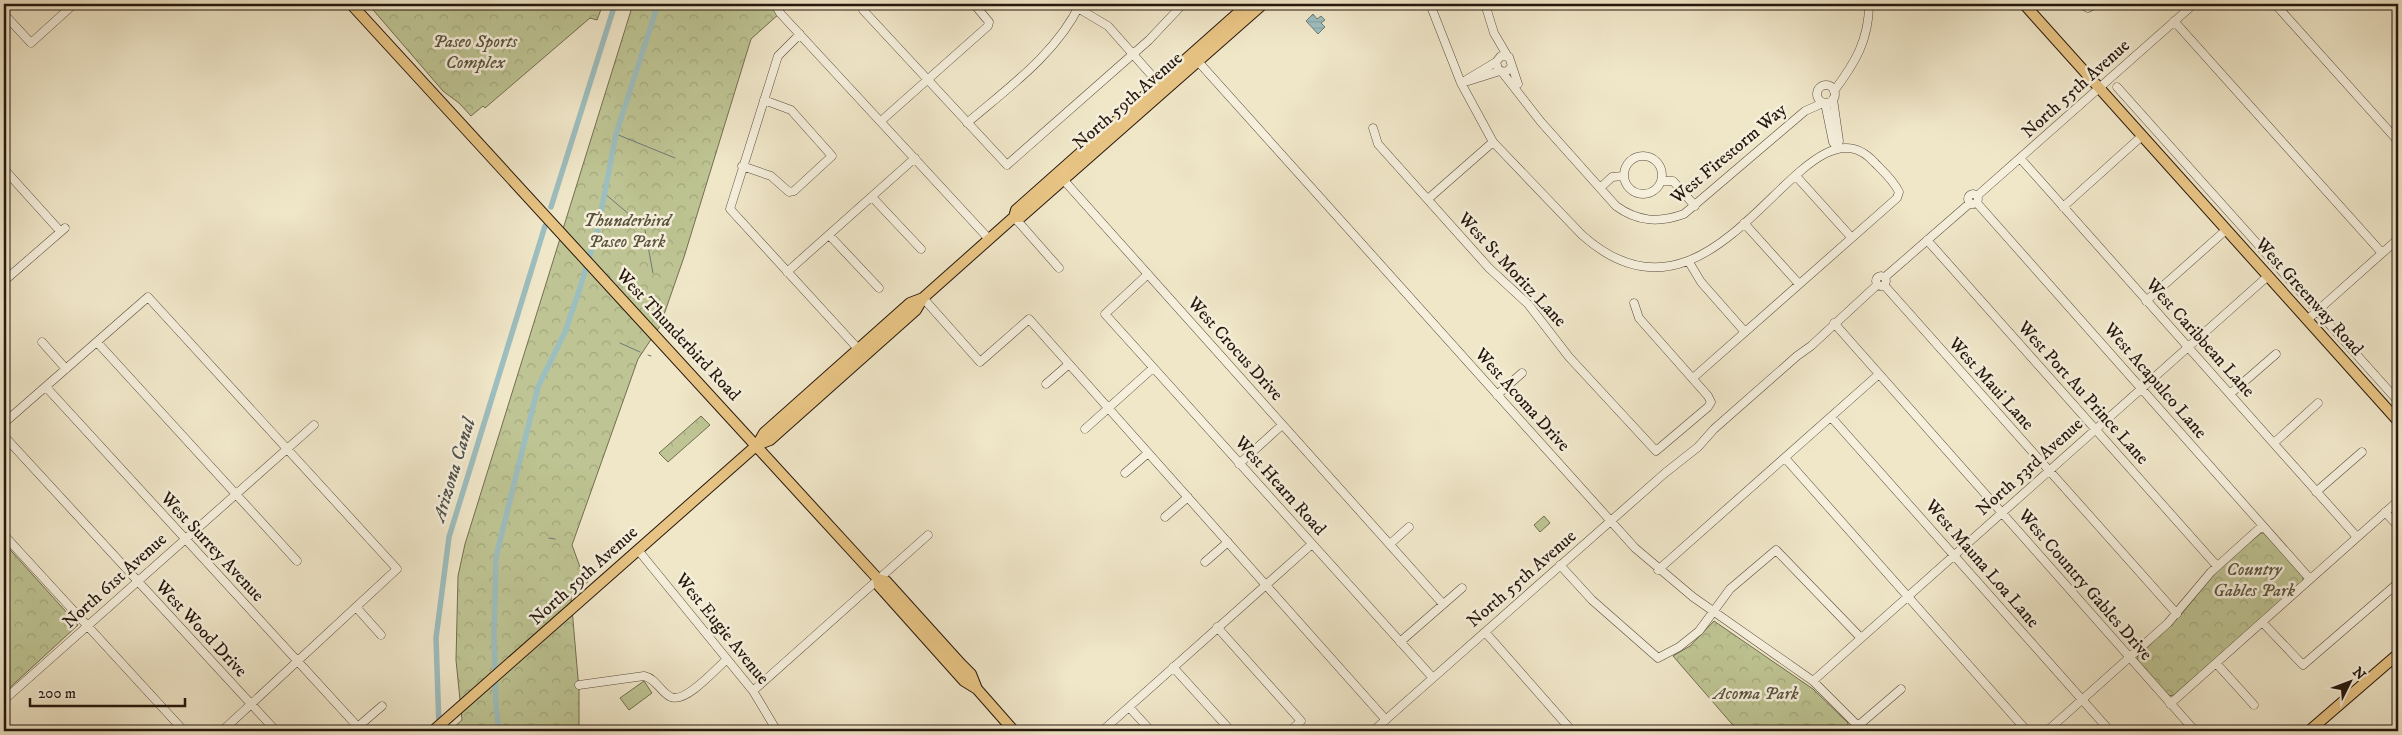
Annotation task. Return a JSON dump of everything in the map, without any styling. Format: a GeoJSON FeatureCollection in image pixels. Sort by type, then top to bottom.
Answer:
{"type":"FeatureCollection","features":[{"type":"Feature","properties":{"kind":"main road","name":"West Thunderbird Road"},"geometry":{"type":"LineString","coordinates":[[350,4],[652,330],[878,579],[886,581],[971,674],[977,689],[1014,731]]}},
{"type":"Feature","properties":{"kind":"main road","name":"North 59th Avenue"},"geometry":{"type":"LineString","coordinates":[[1195,58],[1248,4]]}},
{"type":"Feature","properties":{"kind":"main road","name":"North 59th Avenue"},"geometry":{"type":"LineString","coordinates":[[757,445],[770,440],[811,404],[910,303],[923,298],[1014,217],[1016,210],[1060,176],[1195,58],[1263,4]]}},
{"type":"Feature","properties":{"kind":"main road","name":"West Greenway Road"},"geometry":{"type":"LineString","coordinates":[[2024,4],[2398,421]]}},
{"type":"Feature","properties":{"kind":"main road","name":"North 59th Avenue"},"geometry":{"type":"LineString","coordinates":[[433,731],[757,445],[764,432],[822,382],[861,353]]}},
{"type":"Feature","properties":{"kind":"main road"},"geometry":{"type":"LineString","coordinates":[[811,404],[809,398],[822,382]]}},
{"type":"Feature","properties":{"kind":"main road","name":"West Thunderbird Road"},"geometry":{"type":"LineString","coordinates":[[878,579],[879,586],[964,682],[977,689]]}},
{"type":"Feature","properties":{"kind":"main road"},"geometry":{"type":"LineString","coordinates":[[917,629],[931,638],[950,659],[961,664]]}},
{"type":"Feature","properties":{"kind":"main road"},"geometry":{"type":"LineString","coordinates":[[2309,731],[2398,654]]}},
{"type":"Feature","properties":{"kind":"street"},"geometry":{"type":"LineString","coordinates":[[4,14],[31,43],[74,4]]}},
{"type":"Feature","properties":{"kind":"street"},"geometry":{"type":"LineString","coordinates":[[775,4],[780,13],[989,239]]}},
{"type":"Feature","properties":{"kind":"street"},"geometry":{"type":"LineString","coordinates":[[881,121],[988,26],[989,22],[974,4]]}},
{"type":"Feature","properties":{"kind":"street"},"geometry":{"type":"LineString","coordinates":[[1430,4],[1460,83],[1492,142],[1597,249],[1616,259],[1636,266],[1655,268],[1690,262],[1714,249],[1825,152],[1837,148],[1859,150],[1869,155],[1899,192],[1896,198],[1693,378],[1639,318],[1634,303]]}},
{"type":"Feature","properties":{"kind":"street"},"geometry":{"type":"LineString","coordinates":[[1485,4],[1494,33],[1496,60],[1501,71]]}},
{"type":"Feature","properties":{"kind":"street"},"geometry":{"type":"LineString","coordinates":[[1834,125],[1832,92],[1856,60],[1864,45],[1869,20],[1869,4]]}},
{"type":"Feature","properties":{"kind":"street"},"geometry":{"type":"LineString","coordinates":[[2085,6],[2096,4]]}},
{"type":"Feature","properties":{"kind":"street","name":"North 55th Avenue"},"geometry":{"type":"LineString","coordinates":[[1373,731],[1690,450],[1698,446],[1714,429],[1797,356],[1807,343],[1834,323],[1882,282],[2194,4]]}},
{"type":"Feature","properties":{"kind":"street"},"geometry":{"type":"LineString","coordinates":[[2275,4],[2398,141]]}},
{"type":"Feature","properties":{"kind":"street"},"geometry":{"type":"LineString","coordinates":[[967,123],[1046,52],[1064,30],[1076,5],[1108,26],[1162,87]]}},
{"type":"Feature","properties":{"kind":"street"},"geometry":{"type":"LineString","coordinates":[[864,7],[928,80],[1007,165],[1133,55],[1163,27],[1179,5]]}},
{"type":"Feature","properties":{"kind":"street"},"geometry":{"type":"LineString","coordinates":[[2174,21],[2382,253]]}},
{"type":"Feature","properties":{"kind":"street"},"geometry":{"type":"LineString","coordinates":[[1460,83],[1480,74],[1508,71],[1512,67],[1512,62],[1494,33]]}},
{"type":"Feature","properties":{"kind":"street"},"geometry":{"type":"LineString","coordinates":[[800,34],[778,56],[730,209],[861,353]]}},
{"type":"Feature","properties":{"kind":"street"},"geometry":{"type":"LineString","coordinates":[[1480,74],[1501,56],[1508,57]]}},
{"type":"Feature","properties":{"kind":"street","name":"West Acoma Drive"},"geometry":{"type":"LineString","coordinates":[[1195,58],[1497,395],[1658,570],[1713,612],[1813,680],[1861,728]]}},
{"type":"Feature","properties":{"kind":"street","name":"West Firestorm Way"},"geometry":{"type":"LineString","coordinates":[[1512,67],[1519,91]]}},
{"type":"Feature","properties":{"kind":"street","name":"West Firestorm Way"},"geometry":{"type":"LineString","coordinates":[[1501,71],[1519,91],[1541,122],[1600,188],[1626,213],[1648,220],[1662,221],[1675,217],[1695,206],[1805,111],[1817,93]]}},
{"type":"Feature","properties":{"kind":"street"},"geometry":{"type":"LineString","coordinates":[[1832,92],[1821,86],[1817,93],[1818,100],[1824,103],[1834,125],[1839,141],[1837,148]]}},
{"type":"Feature","properties":{"kind":"street","name":"West Greenway Road"},"geometry":{"type":"LineString","coordinates":[[2117,87],[2398,401]]}},
{"type":"Feature","properties":{"kind":"street","name":"West Firestorm Way"},"geometry":{"type":"LineString","coordinates":[[1805,111],[1824,103],[1832,92]]}},
{"type":"Feature","properties":{"kind":"street"},"geometry":{"type":"LineString","coordinates":[[742,166],[771,176],[789,192],[801,185],[832,156],[790,110],[764,100]]}},
{"type":"Feature","properties":{"kind":"street","name":"West St Moritz Lane"},"geometry":{"type":"LineString","coordinates":[[1373,128],[1378,144],[1489,268],[1528,304],[1569,358],[1656,451],[1708,407],[1711,402],[1693,378]]}},
{"type":"Feature","properties":{"kind":"street"},"geometry":{"type":"LineString","coordinates":[[2063,207],[2142,136]]}},
{"type":"Feature","properties":{"kind":"street"},"geometry":{"type":"LineString","coordinates":[[1428,199],[1492,142]]}},
{"type":"Feature","properties":{"kind":"street"},"geometry":{"type":"LineString","coordinates":[[1645,156],[1657,162],[1662,174],[1662,181],[1653,192],[1640,195],[1628,189],[1623,176],[1624,170],[1632,159],[1645,156]]}},
{"type":"Feature","properties":{"kind":"street"},"geometry":{"type":"LineString","coordinates":[[787,272],[915,158]]}},
{"type":"Feature","properties":{"kind":"street","name":"West Caribbean Lane"},"geometry":{"type":"LineString","coordinates":[[2020,158],[2357,538]]}},
{"type":"Feature","properties":{"kind":"street"},"geometry":{"type":"LineString","coordinates":[[4,169],[62,229],[4,282]]}},
{"type":"Feature","properties":{"kind":"street","name":"West Crocus Drive"},"geometry":{"type":"LineString","coordinates":[[1060,176],[1443,604]]}},
{"type":"Feature","properties":{"kind":"street"},"geometry":{"type":"LineString","coordinates":[[1600,188],[1612,177],[1623,176]]}},
{"type":"Feature","properties":{"kind":"street"},"geometry":{"type":"LineString","coordinates":[[1796,176],[1851,237]]}},
{"type":"Feature","properties":{"kind":"street"},"geometry":{"type":"LineString","coordinates":[[1662,181],[1673,181],[1695,206]]}},
{"type":"Feature","properties":{"kind":"street"},"geometry":{"type":"LineString","coordinates":[[2196,196],[2206,187]]}},
{"type":"Feature","properties":{"kind":"street"},"geometry":{"type":"LineString","coordinates":[[872,197],[921,249]]}},
{"type":"Feature","properties":{"kind":"street","name":"West Acapulco Lane"},"geometry":{"type":"LineString","coordinates":[[1975,200],[2310,579]]}},
{"type":"Feature","properties":{"kind":"street"},"geometry":{"type":"LineString","coordinates":[[1014,217],[1059,268]]}},
{"type":"Feature","properties":{"kind":"street"},"geometry":{"type":"LineString","coordinates":[[1744,223],[1799,284]]}},
{"type":"Feature","properties":{"kind":"street"},"geometry":{"type":"LineString","coordinates":[[2146,301],[2226,230]]}},
{"type":"Feature","properties":{"kind":"street"},"geometry":{"type":"LineString","coordinates":[[829,234],[879,288]]}},
{"type":"Feature","properties":{"kind":"street"},"geometry":{"type":"LineString","coordinates":[[2307,320],[2398,239]]}},
{"type":"Feature","properties":{"kind":"street","name":"West Port Au Prince Lane"},"geometry":{"type":"LineString","coordinates":[[1927,240],[2217,566]]}},
{"type":"Feature","properties":{"kind":"street"},"geometry":{"type":"LineString","coordinates":[[1690,262],[1700,282],[1745,332]]}},
{"type":"Feature","properties":{"kind":"street","name":"West Hearn Road"},"geometry":{"type":"LineString","coordinates":[[1148,274],[1105,314],[1433,678]]}},
{"type":"Feature","properties":{"kind":"street","name":"North 53rd Avenue"},"geometry":{"type":"LineString","coordinates":[[1813,680],[2268,276]]}},
{"type":"Feature","properties":{"kind":"street","name":"West Maui Lane"},"geometry":{"type":"LineString","coordinates":[[1882,282],[2176,614]]}},
{"type":"Feature","properties":{"kind":"street"},"geometry":{"type":"LineString","coordinates":[[4,423],[148,297],[397,569],[222,731]]}},
{"type":"Feature","properties":{"kind":"street"},"geometry":{"type":"LineString","coordinates":[[923,298],[980,362],[1029,319],[1386,720]]}},
{"type":"Feature","properties":{"kind":"street","name":"West Country Gables Drive"},"geometry":{"type":"LineString","coordinates":[[1834,323],[2195,731]]}},
{"type":"Feature","properties":{"kind":"street"},"geometry":{"type":"LineString","coordinates":[[42,342],[66,368]]}},
{"type":"Feature","properties":{"kind":"street"},"geometry":{"type":"LineString","coordinates":[[97,342],[297,561]]}},
{"type":"Feature","properties":{"kind":"street"},"geometry":{"type":"LineString","coordinates":[[2230,394],[2276,354]]}},
{"type":"Feature","properties":{"kind":"street"},"geometry":{"type":"LineString","coordinates":[[1046,384],[1069,364]]}},
{"type":"Feature","properties":{"kind":"street"},"geometry":{"type":"LineString","coordinates":[[1085,429],[1153,368]]}},
{"type":"Feature","properties":{"kind":"street"},"geometry":{"type":"LineString","coordinates":[[1497,395],[1522,373]]}},
{"type":"Feature","properties":{"kind":"street"},"geometry":{"type":"LineString","coordinates":[[1658,570],[1879,374]]}},
{"type":"Feature","properties":{"kind":"street","name":"West Surrey Avenue"},"geometry":{"type":"LineString","coordinates":[[46,386],[298,662],[355,729]]}},
{"type":"Feature","properties":{"kind":"street"},"geometry":{"type":"LineString","coordinates":[[2274,443],[2318,403]]}},
{"type":"Feature","properties":{"kind":"street","name":"West Mauna Loa Lane"},"geometry":{"type":"LineString","coordinates":[[1831,416],[2110,731]]}},
{"type":"Feature","properties":{"kind":"street","name":"North 61st Avenue"},"geometry":{"type":"LineString","coordinates":[[4,700],[314,425]]}},
{"type":"Feature","properties":{"kind":"street"},"geometry":{"type":"LineString","coordinates":[[1239,464],[1282,425]]}},
{"type":"Feature","properties":{"kind":"street","name":"West Wood Drive"},"geometry":{"type":"LineString","coordinates":[[4,436],[276,731]]}},
{"type":"Feature","properties":{"kind":"street"},"geometry":{"type":"LineString","coordinates":[[1125,473],[1148,452]]}},
{"type":"Feature","properties":{"kind":"street"},"geometry":{"type":"LineString","coordinates":[[2316,492],[2362,452]]}},
{"type":"Feature","properties":{"kind":"street"},"geometry":{"type":"LineString","coordinates":[[1785,458],[2027,731]]}},
{"type":"Feature","properties":{"kind":"street"},"geometry":{"type":"LineString","coordinates":[[1165,517],[1188,496]]}},
{"type":"Feature","properties":{"kind":"street"},"geometry":{"type":"LineString","coordinates":[[2170,704],[2398,501]]}},
{"type":"Feature","properties":{"kind":"street"},"geometry":{"type":"LineString","coordinates":[[2385,512],[2398,526]]}},
{"type":"Feature","properties":{"kind":"street"},"geometry":{"type":"LineString","coordinates":[[2046,731],[2130,658],[2176,614],[2217,566],[2262,526]]}},
{"type":"Feature","properties":{"kind":"street"},"geometry":{"type":"LineString","coordinates":[[1390,544],[1409,527]]}},
{"type":"Feature","properties":{"kind":"street"},"geometry":{"type":"LineString","coordinates":[[4,535],[184,731]]}},
{"type":"Feature","properties":{"kind":"street"},"geometry":{"type":"LineString","coordinates":[[753,691],[928,536]]}},
{"type":"Feature","properties":{"kind":"street"},"geometry":{"type":"LineString","coordinates":[[1205,562],[1228,542]]}},
{"type":"Feature","properties":{"kind":"street"},"geometry":{"type":"LineString","coordinates":[[1102,731],[1312,544]]}},
{"type":"Feature","properties":{"kind":"street","name":"West Eugie Avenue"},"geometry":{"type":"LineString","coordinates":[[638,550],[753,691],[777,731]]}},
{"type":"Feature","properties":{"kind":"street"},"geometry":{"type":"LineString","coordinates":[[1560,565],[1592,600],[1658,658],[1679,647],[1699,631],[1730,589],[1776,550],[1861,638]]}},
{"type":"Feature","properties":{"kind":"street"},"geometry":{"type":"LineString","coordinates":[[2262,622],[2303,665],[2398,584]]}},
{"type":"Feature","properties":{"kind":"street"},"geometry":{"type":"LineString","coordinates":[[1400,642],[1462,588]]}},
{"type":"Feature","properties":{"kind":"street"},"geometry":{"type":"LineString","coordinates":[[356,607],[381,635]]}},
{"type":"Feature","properties":{"kind":"street"},"geometry":{"type":"LineString","coordinates":[[1217,628],[1301,721],[1290,731]]}},
{"type":"Feature","properties":{"kind":"street"},"geometry":{"type":"LineString","coordinates":[[1484,632],[1572,731]]}},
{"type":"Feature","properties":{"kind":"street"},"geometry":{"type":"LineString","coordinates":[[579,685],[644,676],[654,680],[669,696],[680,698],[688,694],[727,659]]}},
{"type":"Feature","properties":{"kind":"street"},"geometry":{"type":"LineString","coordinates":[[2216,663],[2254,704]]}},
{"type":"Feature","properties":{"kind":"street"},"geometry":{"type":"LineString","coordinates":[[1174,667],[1231,731]]}},
{"type":"Feature","properties":{"kind":"street"},"geometry":{"type":"LineString","coordinates":[[1852,731],[1861,728],[1901,689]]}},
{"type":"Feature","properties":{"kind":"street"},"geometry":{"type":"LineString","coordinates":[[355,729],[382,706]]}},
{"type":"Feature","properties":{"kind":"street"},"geometry":{"type":"LineString","coordinates":[[1129,707],[1151,731]]}},
{"type":"Feature","properties":{"kind":"green space","name":"Paseo Sports Complex"},"geometry":{"type":"Polygon","coordinates":[[[368,4],[603,4],[597,20],[590,18],[485,108],[483,106],[471,116],[459,103],[443,91],[368,4]]]}},
{"type":"Feature","properties":{"kind":"green space","name":"Thunderbird Paseo Park"},"geometry":{"type":"Polygon","coordinates":[[[633,4],[775,4],[780,13],[751,39],[684,257],[660,326],[638,359],[572,545],[580,567],[591,579],[571,597],[579,690],[579,731],[454,731],[453,728],[462,720],[456,660],[458,576],[465,544],[633,4]]]}},
{"type":"Feature","properties":{"kind":"green space"},"geometry":{"type":"Polygon","coordinates":[[[701,416],[710,425],[668,462],[659,453],[701,416]]]}},
{"type":"Feature","properties":{"kind":"green space"},"geometry":{"type":"Polygon","coordinates":[[[1544,516],[1550,523],[1540,532],[1534,525],[1544,516]]]}},
{"type":"Feature","properties":{"kind":"green space","name":"Country Gables Park"},"geometry":{"type":"Polygon","coordinates":[[[2261,533],[2265,533],[2303,576],[2303,581],[2174,695],[2169,696],[2138,662],[2137,657],[2179,617],[2217,570],[2261,533]]]}},
{"type":"Feature","properties":{"kind":"green space"},"geometry":{"type":"Polygon","coordinates":[[[4,543],[78,625],[4,693],[4,543]]]}},
{"type":"Feature","properties":{"kind":"green space","name":"Acoma Park"},"geometry":{"type":"Polygon","coordinates":[[[1714,621],[1813,689],[1848,723],[1848,727],[1843,731],[1738,731],[1673,656],[1690,646],[1714,621]]]}},
{"type":"Feature","properties":{"kind":"green space"},"geometry":{"type":"Polygon","coordinates":[[[644,681],[652,693],[629,710],[620,698],[644,681]]]}},
{"type":"Feature","properties":{"kind":"water"},"geometry":{"type":"Polygon","coordinates":[[[1313,14],[1317,19],[1321,16],[1325,20],[1321,23],[1325,27],[1318,34],[1306,21],[1313,14]]]}},
{"type":"Feature","properties":{"kind":"waterway"},"geometry":{"type":"LineString","coordinates":[[551,207],[615,4]]}},
{"type":"Feature","properties":{"kind":"waterway"},"geometry":{"type":"LineString","coordinates":[[499,731],[496,706],[494,635],[496,557],[538,387],[565,332],[579,291],[598,228],[616,134],[658,4]]}},
{"type":"Feature","properties":{"kind":"waterway"},"geometry":{"type":"LineString","coordinates":[[616,134],[675,158]]}},
{"type":"Feature","properties":{"kind":"waterway"},"geometry":{"type":"LineString","coordinates":[[604,193],[643,226]]}},
{"type":"Feature","properties":{"kind":"waterway","name":"Arizona Canal"},"geometry":{"type":"LineString","coordinates":[[439,727],[436,638],[449,537],[545,226]]}},
{"type":"Feature","properties":{"kind":"waterway"},"geometry":{"type":"LineString","coordinates":[[645,230],[653,273]]}},
{"type":"Feature","properties":{"kind":"waterway"},"geometry":{"type":"LineString","coordinates":[[620,343],[640,352]]}},
{"type":"Feature","properties":{"kind":"waterway"},"geometry":{"type":"LineString","coordinates":[[549,538],[555,539]]}}]}
